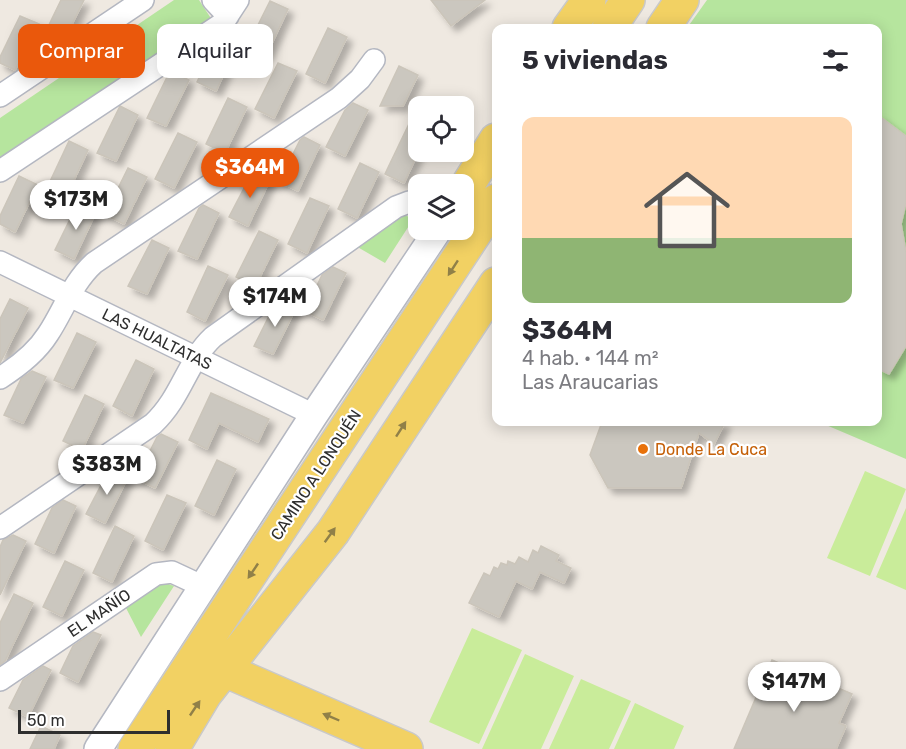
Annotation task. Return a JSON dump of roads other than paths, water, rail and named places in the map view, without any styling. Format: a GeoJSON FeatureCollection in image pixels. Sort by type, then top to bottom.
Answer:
{"type":"FeatureCollection","features":[{"type":"Feature","properties":{"kind":"main road"},"geometry":{"type":"LineString","coordinates":[[572,24],[589,0]]}},
{"type":"Feature","properties":{"kind":"main road"},"geometry":{"type":"LineString","coordinates":[[612,24],[628,0]]}},
{"type":"Feature","properties":{"kind":"main road"},"geometry":{"type":"LineString","coordinates":[[666,24],[682,0]]}},
{"type":"Feature","properties":{"kind":"main road"},"geometry":{"type":"LineString","coordinates":[[474,175],[492,146]]}},
{"type":"Feature","properties":{"kind":"main road","name":"CAMINO A LONQUÉN"},"geometry":{"type":"LineString","coordinates":[[172,749],[189,718],[210,664],[492,207]]}},
{"type":"Feature","properties":{"kind":"main road","name":"CAMINO A LONQUÉN"},"geometry":{"type":"LineString","coordinates":[[135,749],[210,664],[333,532],[492,290]]}},
{"type":"Feature","properties":{"kind":"main road"},"geometry":{"type":"LineString","coordinates":[[210,664],[406,749]]}},
{"type":"Feature","properties":{"kind":"street"},"geometry":{"type":"LineString","coordinates":[[0,96],[143,0]]}},
{"type":"Feature","properties":{"kind":"street"},"geometry":{"type":"LineString","coordinates":[[0,171],[223,22],[233,8],[213,0]]}},
{"type":"Feature","properties":{"kind":"street"},"geometry":{"type":"LineString","coordinates":[[0,378],[35,351],[49,333],[76,282],[94,263],[339,98],[360,79],[374,60]]}},
{"type":"Feature","properties":{"kind":"street"},"geometry":{"type":"LineString","coordinates":[[0,528],[153,424],[174,401],[197,358],[213,337],[396,207],[408,202]]}},
{"type":"Feature","properties":{"kind":"street","name":"CAMINO A LONQUÉN"},"geometry":{"type":"LineString","coordinates":[[98,749],[202,586],[431,240]]}},
{"type":"Feature","properties":{"kind":"street","name":"LAS HUALTATAS"},"geometry":{"type":"LineString","coordinates":[[0,262],[314,415]]}},
{"type":"Feature","properties":{"kind":"street","name":"EL MAÑÍO"},"geometry":{"type":"LineString","coordinates":[[0,680],[156,574],[166,571],[177,573],[202,586]]}},
{"type":"Feature","properties":{"kind":"place","name":"Donde La Cuca"},"geometry":{"type":"Point","coordinates":[643,449]}}]}
